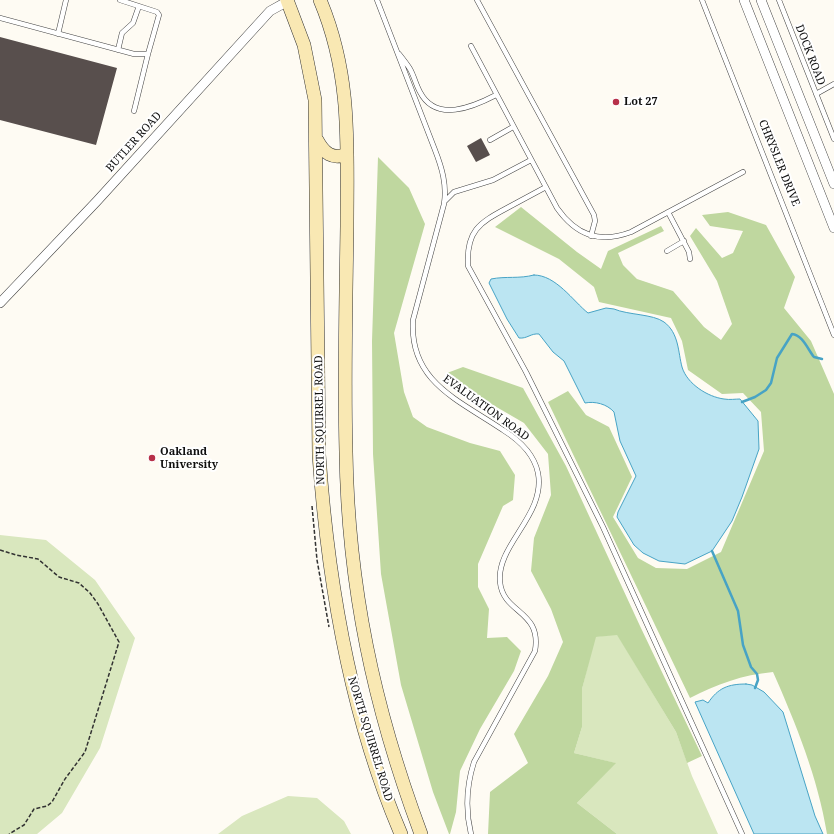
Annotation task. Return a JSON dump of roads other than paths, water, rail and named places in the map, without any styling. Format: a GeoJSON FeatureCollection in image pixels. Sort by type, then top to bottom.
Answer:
{"type":"FeatureCollection","features":[{"type":"Feature","properties":{"kind":"main road","name":"NORTH SQUIRREL ROAD"},"geometry":{"type":"LineString","coordinates":[[287,0],[301,32],[311,72],[315,100],[317,140],[319,435],[326,538],[336,603],[352,681],[379,773],[401,834]]}},
{"type":"Feature","properties":{"kind":"main road","name":"NORTH SQUIRREL ROAD"},"geometry":{"type":"LineString","coordinates":[[320,0],[333,38],[341,71],[346,113],[346,451],[354,576],[368,656],[384,725],[420,834]]}},
{"type":"Feature","properties":{"kind":"main road"},"geometry":{"type":"LineString","coordinates":[[317,140],[323,150],[331,156],[339,157],[347,154]]}},
{"type":"Feature","properties":{"kind":"street","name":"BUTLER ROAD"},"geometry":{"type":"LineString","coordinates":[[0,303],[97,201],[270,11],[287,0]]}},
{"type":"Feature","properties":{"kind":"street"},"geometry":{"type":"LineString","coordinates":[[744,0],[834,228]]}},
{"type":"Feature","properties":{"kind":"street"},"geometry":{"type":"LineString","coordinates":[[761,0],[834,184]]}},
{"type":"Feature","properties":{"kind":"lane"},"geometry":{"type":"LineString","coordinates":[[58,34],[66,0]]}},
{"type":"Feature","properties":{"kind":"lane"},"geometry":{"type":"LineString","coordinates":[[120,0],[157,12],[159,15],[134,111]]}},
{"type":"Feature","properties":{"kind":"lane"},"geometry":{"type":"LineString","coordinates":[[377,0],[396,50],[411,69],[424,98],[434,106],[447,110],[462,109],[496,95]]}},
{"type":"Feature","properties":{"kind":"lane"},"geometry":{"type":"LineString","coordinates":[[477,0],[594,215],[595,221],[591,236]]}},
{"type":"Feature","properties":{"kind":"lane","name":"CHRYSLER DRIVE"},"geometry":{"type":"LineString","coordinates":[[702,0],[834,335]]}},
{"type":"Feature","properties":{"kind":"lane","name":"DOCK ROAD"},"geometry":{"type":"LineString","coordinates":[[779,0],[834,139]]}},
{"type":"Feature","properties":{"kind":"lane"},"geometry":{"type":"LineString","coordinates":[[118,50],[122,33],[133,23],[139,6]]}},
{"type":"Feature","properties":{"kind":"lane"},"geometry":{"type":"LineString","coordinates":[[0,18],[134,54],[148,54]]}},
{"type":"Feature","properties":{"kind":"lane"},"geometry":{"type":"LineString","coordinates":[[471,46],[530,160],[564,219],[574,228],[591,236],[606,238],[620,236],[743,172]]}},
{"type":"Feature","properties":{"kind":"lane","name":"EVALUATION ROAD"},"geometry":{"type":"LineString","coordinates":[[396,50],[442,169],[445,186],[444,204],[413,320],[412,338],[417,356],[426,373],[441,388],[522,443],[533,457],[538,473],[539,491],[533,508],[504,559],[499,573],[500,584],[508,601],[528,618],[532,625],[536,634],[535,651],[474,762],[468,781],[466,798],[467,817],[471,834]]}},
{"type":"Feature","properties":{"kind":"lane"},"geometry":{"type":"LineString","coordinates":[[816,94],[834,84]]}},
{"type":"Feature","properties":{"kind":"lane"},"geometry":{"type":"LineString","coordinates":[[490,140],[513,127]]}},
{"type":"Feature","properties":{"kind":"lane"},"geometry":{"type":"LineString","coordinates":[[444,204],[447,198],[454,192],[493,180],[530,160]]}},
{"type":"Feature","properties":{"kind":"lane"},"geometry":{"type":"LineString","coordinates":[[546,188],[486,219],[477,228],[470,239],[468,266],[526,372],[604,527],[742,834]]}},
{"type":"Feature","properties":{"kind":"lane"},"geometry":{"type":"LineString","coordinates":[[668,212],[684,241],[691,256],[690,259]]}},
{"type":"Feature","properties":{"kind":"lane"},"geometry":{"type":"LineString","coordinates":[[667,251],[684,241]]}},
{"type":"Feature","properties":{"kind":"water"},"geometry":{"type":"Polygon","coordinates":[[[534,275],[550,279],[588,313],[606,308],[654,317],[664,322],[673,332],[679,349],[682,367],[688,379],[699,389],[711,396],[718,398],[740,399],[758,421],[759,449],[732,521],[712,551],[685,564],[659,561],[643,553],[634,545],[617,517],[636,476],[620,441],[614,412],[601,404],[593,402],[585,403],[564,361],[553,352],[539,334],[519,338],[507,319],[489,283],[491,279],[534,275]]]}},
{"type":"Feature","properties":{"kind":"water"},"geometry":{"type":"Polygon","coordinates":[[[746,684],[752,685],[764,692],[783,712],[815,816],[823,834],[754,834],[695,702],[703,700],[708,703],[720,690],[724,688],[746,684]]]}},
{"type":"Feature","properties":{"kind":"waterway"},"geometry":{"type":"LineString","coordinates":[[742,402],[755,397],[766,390],[771,383],[777,358],[792,334],[796,335],[802,340],[814,357],[822,359]]}},
{"type":"Feature","properties":{"kind":"waterway"},"geometry":{"type":"LineString","coordinates":[[712,551],[738,611],[743,645],[751,667],[757,674],[758,680],[755,688]]}},
{"type":"Feature","properties":{"kind":"place","name":"Lot 27"},"geometry":{"type":"Point","coordinates":[616,102]}},
{"type":"Feature","properties":{"kind":"place","name":"Oakland University"},"geometry":{"type":"Point","coordinates":[152,458]}}]}
